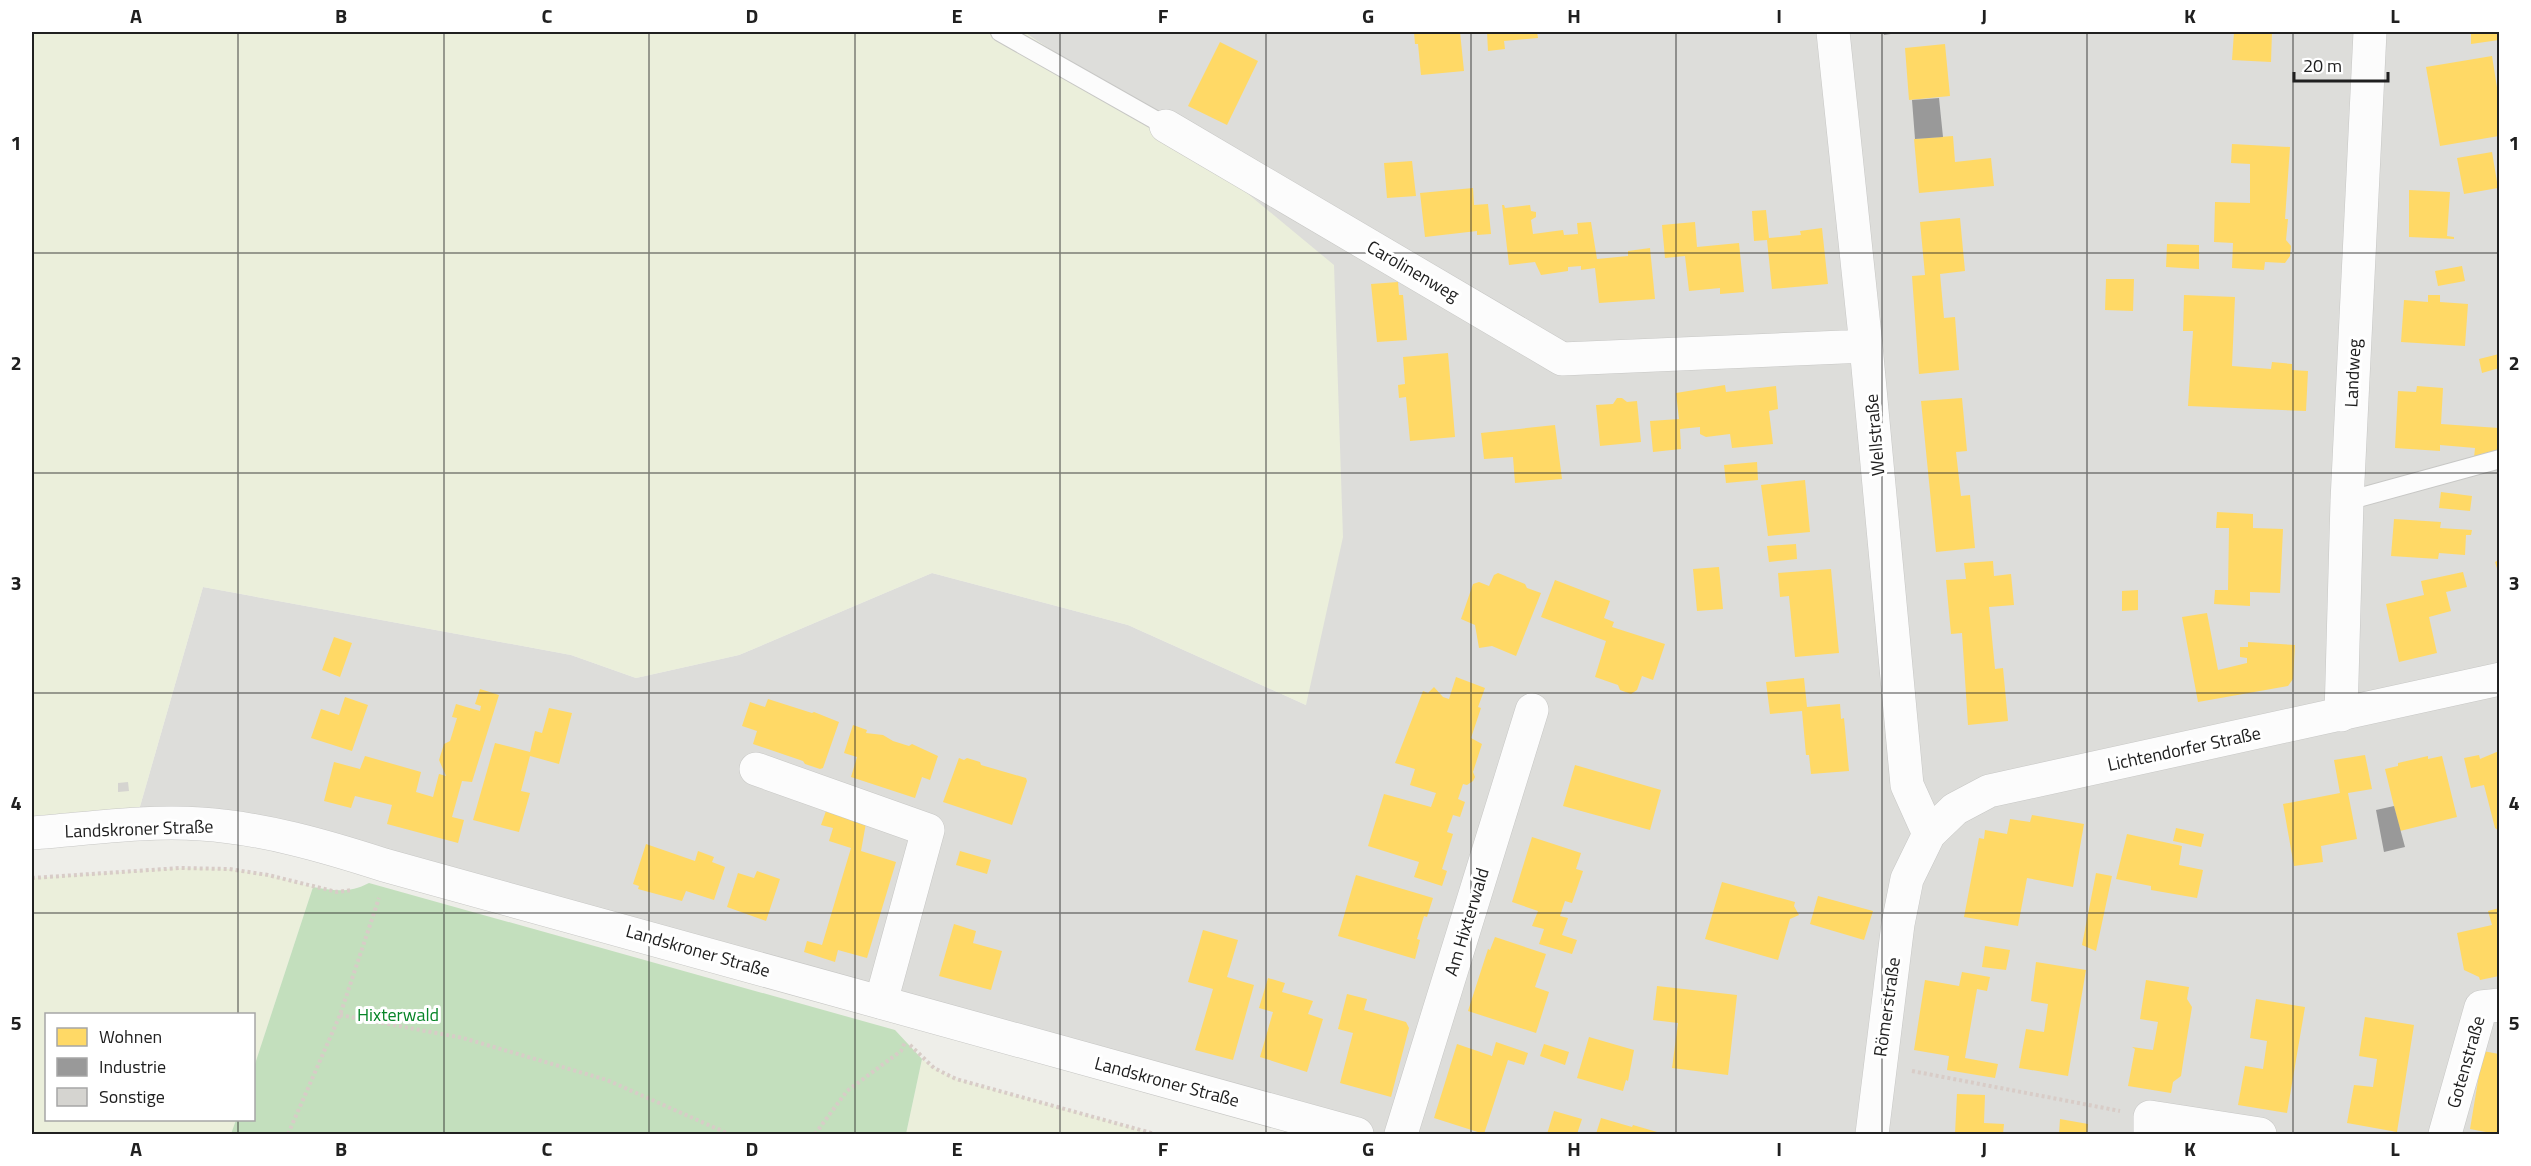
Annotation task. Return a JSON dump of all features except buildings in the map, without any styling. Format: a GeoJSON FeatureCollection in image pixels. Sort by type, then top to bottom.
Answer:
{"type":"FeatureCollection","features":[{"type":"Feature","properties":{"kind":"street","name":"Wellstraße"},"geometry":{"type":"LineString","coordinates":[[1833,32],[1866,346],[1907,785],[1929,834]]}},
{"type":"Feature","properties":{"kind":"street","name":"Landweg"},"geometry":{"type":"LineString","coordinates":[[2341,715],[2347,501],[2370,32]]}},
{"type":"Feature","properties":{"kind":"street","name":"Carolinenweg"},"geometry":{"type":"LineString","coordinates":[[1166,126],[1562,359],[1866,346]]}},
{"type":"Feature","properties":{"kind":"street","name":"Lichtendorfer Straße"},"geometry":{"type":"LineString","coordinates":[[1907,879],[1929,834],[1956,809],[1989,791],[2499,679]]}},
{"type":"Feature","properties":{"kind":"street","name":"Am Hixterwald"},"geometry":{"type":"LineString","coordinates":[[1401,1134],[1532,710]]}},
{"type":"Feature","properties":{"kind":"street"},"geometry":{"type":"LineString","coordinates":[[756,769],[928,830],[880,1002]]}},
{"type":"Feature","properties":{"kind":"street","name":"Landskroner Straße"},"geometry":{"type":"LineString","coordinates":[[32,833],[200,824],[260,832],[331,848],[384,865],[1357,1134]]}},
{"type":"Feature","properties":{"kind":"street","name":"Römerstraße"},"geometry":{"type":"LineString","coordinates":[[1872,1134],[1898,924],[1907,879]]}},
{"type":"Feature","properties":{"kind":"street","name":"Gotenstraße"},"geometry":{"type":"LineString","coordinates":[[2445,1134],[2481,1007],[2499,1005]]}},
{"type":"Feature","properties":{"kind":"street"},"geometry":{"type":"LineString","coordinates":[[2150,1126],[2260,1134]]}},
{"type":"Feature","properties":{"kind":"lane","name":"Carolinenweg"},"geometry":{"type":"LineString","coordinates":[[1000,32],[1166,126]]}},
{"type":"Feature","properties":{"kind":"lane"},"geometry":{"type":"LineString","coordinates":[[2347,501],[2499,459]]}},
{"type":"Feature","properties":{"kind":"path"},"geometry":{"type":"LineString","coordinates":[[288,1134],[340,1015],[383,887],[384,865]]}},
{"type":"Feature","properties":{"kind":"path"},"geometry":{"type":"LineString","coordinates":[[32,878],[180,868],[229,869],[268,875],[337,892],[357,890]]}},
{"type":"Feature","properties":{"kind":"path"},"geometry":{"type":"LineString","coordinates":[[340,1015],[463,1038],[607,1080],[729,1134]]}},
{"type":"Feature","properties":{"kind":"path"},"geometry":{"type":"LineString","coordinates":[[901,1035],[928,1063],[956,1079],[1155,1134]]}},
{"type":"Feature","properties":{"kind":"path"},"geometry":{"type":"LineString","coordinates":[[815,1134],[847,1091],[901,1051],[906,1040]]}},
{"type":"Feature","properties":{"kind":"path"},"geometry":{"type":"LineString","coordinates":[[1879,1065],[2150,1126]]}},
{"type":"Feature","properties":{"kind":"shaded area"},"geometry":{"type":"Polygon","coordinates":[[[1024,32],[2499,32],[2499,1134],[1357,1134],[139,810],[203,587],[571,655],[636,678],[739,655],[932,573],[1128,625],[1306,705],[1166,126],[1024,32]]]}},
{"type":"Feature","properties":{"kind":"green space"},"geometry":{"type":"Polygon","coordinates":[[[32,32],[1024,32],[1166,126],[1334,265],[1343,537],[1306,705],[1128,625],[932,573],[739,655],[636,678],[571,655],[203,587],[139,810],[32,816],[32,32]]]}},
{"type":"Feature","properties":{"kind":"green space"},"geometry":{"type":"Polygon","coordinates":[[[180,868],[229,869],[268,875],[313,887],[255,1064],[255,1013],[45,1013],[45,1121],[236,1121],[231,1134],[32,1134],[32,878],[180,868]]]}},
{"type":"Feature","properties":{"kind":"green space","name":"Hixterwald"},"geometry":{"type":"Polygon","coordinates":[[[369,883],[895,1030],[922,1059],[906,1134],[231,1134],[236,1121],[255,1121],[255,1064],[313,887],[342,890],[369,883]]]}},
{"type":"Feature","properties":{"kind":"green space"},"geometry":{"type":"Polygon","coordinates":[[[922,1059],[956,1079],[1155,1134],[906,1134],[922,1059]]]}}]}
